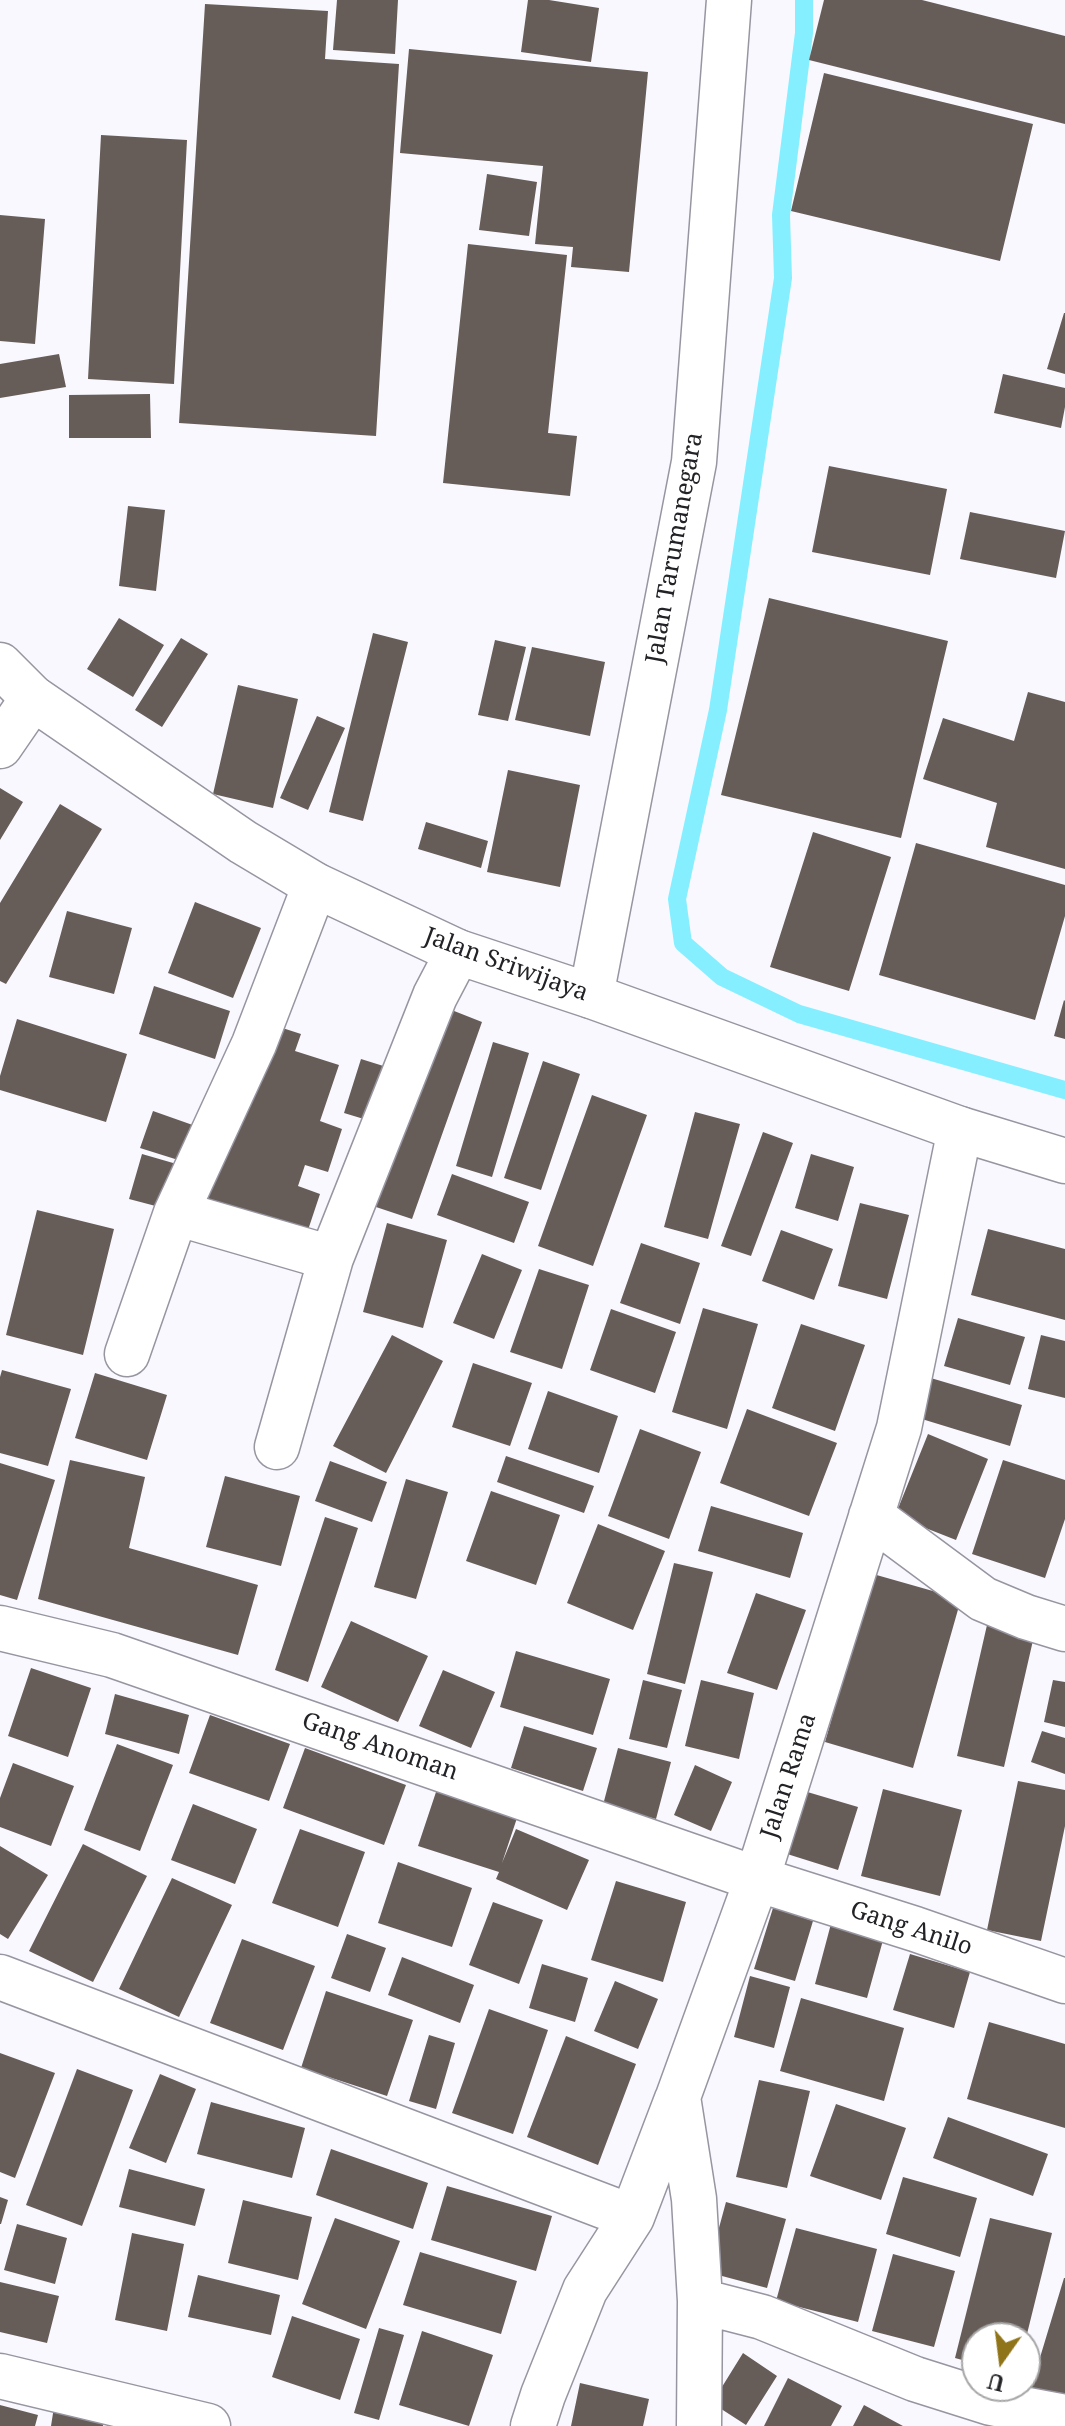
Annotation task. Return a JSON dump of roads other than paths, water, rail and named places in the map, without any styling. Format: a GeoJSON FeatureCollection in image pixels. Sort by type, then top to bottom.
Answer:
{"type":"FeatureCollection","features":[{"type":"Feature","properties":{"kind":"street","name":"Jalan Tarumanegara"},"geometry":{"type":"LineString","coordinates":[[591,996],[694,462],[729,0]]}},
{"type":"Feature","properties":{"kind":"street","name":"Jalan Sriwijaya"},"geometry":{"type":"LineString","coordinates":[[0,665],[33,698],[243,842],[315,885],[458,952],[591,996],[960,1129],[1065,1161]]}},
{"type":"Feature","properties":{"kind":"street"},"geometry":{"type":"LineString","coordinates":[[0,746],[33,698]]}},
{"type":"Feature","properties":{"kind":"street"},"geometry":{"type":"LineString","coordinates":[[127,1354],[176,1213],[254,1044],[315,885]]}},
{"type":"Feature","properties":{"kind":"street"},"geometry":{"type":"LineString","coordinates":[[277,1447],[331,1258],[435,996],[458,952]]}},
{"type":"Feature","properties":{"kind":"street","name":"Jalan Rama"},"geometry":{"type":"LineString","coordinates":[[699,2426],[700,2301],[694,2199],[678,2097],[757,1879],[899,1428],[960,1129]]}},
{"type":"Feature","properties":{"kind":"street"},"geometry":{"type":"LineString","coordinates":[[176,1213],[331,1258]]}},
{"type":"Feature","properties":{"kind":"street"},"geometry":{"type":"LineString","coordinates":[[871,1516],[983,1599],[1065,1629]]}},
{"type":"Feature","properties":{"kind":"street","name":"Gang Anoman"},"geometry":{"type":"LineString","coordinates":[[0,1628],[112,1655],[757,1879]]}},
{"type":"Feature","properties":{"kind":"street","name":"Gang Anilo"},"geometry":{"type":"LineString","coordinates":[[757,1879],[1065,1981]]}},
{"type":"Feature","properties":{"kind":"street"},"geometry":{"type":"LineString","coordinates":[[0,1977],[632,2217]]}},
{"type":"Feature","properties":{"kind":"street"},"geometry":{"type":"LineString","coordinates":[[533,2426],[585,2290],[632,2217],[678,2097]]}},
{"type":"Feature","properties":{"kind":"street"},"geometry":{"type":"LineString","coordinates":[[700,2301],[762,2317],[915,2379],[991,2403],[1065,2417]]}},
{"type":"Feature","properties":{"kind":"street"},"geometry":{"type":"LineString","coordinates":[[0,2376],[208,2426]]}},
{"type":"Feature","properties":{"kind":"waterway"},"geometry":{"type":"LineString","coordinates":[[804,0],[804,33],[781,215],[783,278],[718,710],[677,899],[683,943],[722,977],[799,1014],[1065,1090]]}}]}
